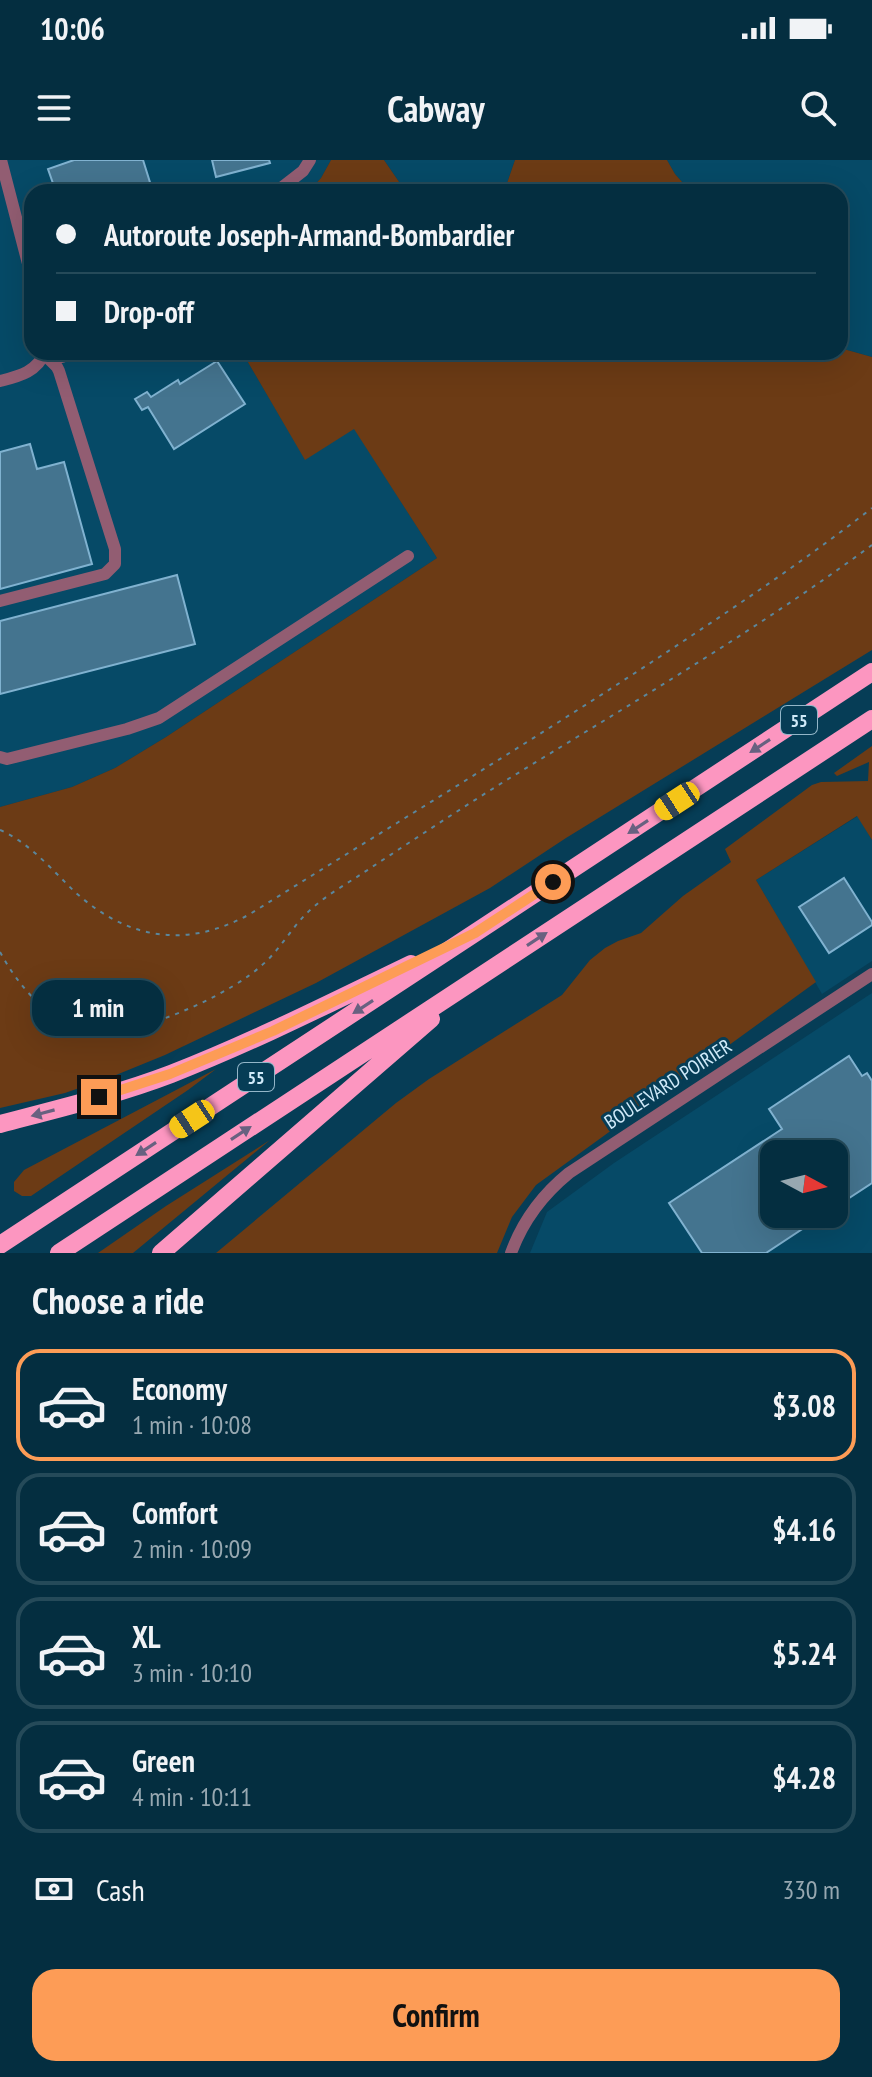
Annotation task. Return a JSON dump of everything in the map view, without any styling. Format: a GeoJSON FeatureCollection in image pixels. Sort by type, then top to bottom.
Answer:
{"type":"FeatureCollection","features":[{"type":"Feature","properties":{"kind":"highway","name":"55"},"geometry":{"type":"LineString","coordinates":[[0,1245],[870,678]]}},
{"type":"Feature","properties":{"kind":"highway","name":"55"},"geometry":{"type":"LineString","coordinates":[[59,1253],[872,719]]}},
{"type":"Feature","properties":{"kind":"highway"},"geometry":{"type":"LineString","coordinates":[[0,1124],[177,1071],[265,1035],[475,933]]}},
{"type":"Feature","properties":{"kind":"highway"},"geometry":{"type":"LineString","coordinates":[[161,1253],[394,1053],[472,981]]}},
{"type":"Feature","properties":{"kind":"street"},"geometry":{"type":"LineString","coordinates":[[1,160],[24,248]]}},
{"type":"Feature","properties":{"kind":"street"},"geometry":{"type":"LineString","coordinates":[[286,184],[303,171],[310,160]]}},
{"type":"Feature","properties":{"kind":"street"},"geometry":{"type":"LineString","coordinates":[[0,381],[28,372],[40,360]]}},
{"type":"Feature","properties":{"kind":"street"},"geometry":{"type":"LineString","coordinates":[[0,601],[105,574],[115,564],[115,549],[59,371],[50,360]]}},
{"type":"Feature","properties":{"kind":"street"},"geometry":{"type":"LineString","coordinates":[[0,757],[7,759],[159,718],[408,556]]}},
{"type":"Feature","properties":{"kind":"street","name":"BOULEVARD POIRIER"},"geometry":{"type":"LineString","coordinates":[[511,1253],[532,1211],[569,1173],[872,974]]}},
{"type":"Feature","properties":{"kind":"path"},"geometry":{"type":"LineString","coordinates":[[0,830],[17,838],[78,895],[103,913],[137,929],[172,936],[212,931],[250,914],[582,709],[748,598],[872,508]]}},
{"type":"Feature","properties":{"kind":"path"},"geometry":{"type":"LineString","coordinates":[[0,952],[16,979],[35,1000],[77,1027],[103,1031],[129,1028],[192,1006],[259,968],[312,908],[337,891],[438,824],[778,611],[872,545]]}},
{"type":"Feature","properties":{"kind":"shaded area"},"geometry":{"type":"Polygon","coordinates":[[[0,160],[331,160],[315,184],[24,184],[24,360],[247,360],[305,459],[354,428],[437,558],[115,768],[72,787],[0,807],[0,160]]]}},
{"type":"Feature","properties":{"kind":"shaded area"},"geometry":{"type":"Polygon","coordinates":[[[331,160],[384,160],[400,184],[315,184],[331,160]]]}},
{"type":"Feature","properties":{"kind":"shaded area"},"geometry":{"type":"Polygon","coordinates":[[[384,160],[515,160],[507,184],[400,184],[384,160]]]}},
{"type":"Feature","properties":{"kind":"shaded area"},"geometry":{"type":"Polygon","coordinates":[[[515,160],[667,160],[684,184],[507,184],[515,160]]]}},
{"type":"Feature","properties":{"kind":"shaded area"},"geometry":{"type":"Polygon","coordinates":[[[667,160],[872,160],[872,357],[848,350],[848,184],[684,184],[667,160]]]}},
{"type":"Feature","properties":{"kind":"shaded area"},"geometry":{"type":"Polygon","coordinates":[[[848,350],[872,357],[872,650],[490,888],[316,983],[116,1075],[65,1093],[0,1108],[0,807],[72,787],[115,768],[437,558],[354,429],[305,460],[247,360],[848,360],[848,350]]]}},
{"type":"Feature","properties":{"kind":"shaded area"},"geometry":{"type":"Polygon","coordinates":[[[872,746],[872,840],[857,816],[756,880],[816,982],[536,1185],[512,1217],[497,1253],[216,1253],[396,1103],[562,995],[590,960],[605,948],[641,933],[683,896],[731,862],[725,849],[812,785],[868,781],[869,762],[837,776],[834,773],[872,746]]]}},
{"type":"Feature","properties":{"kind":"shaded area"},"geometry":{"type":"Polygon","coordinates":[[[858,816],[872,840],[872,961],[822,994],[756,880],[858,816]]]}},
{"type":"Feature","properties":{"kind":"shaded area"},"geometry":{"type":"Polygon","coordinates":[[[872,993],[872,1253],[530,1253],[547,1212],[614,1163],[872,993]]]}},
{"type":"Feature","properties":{"kind":"shaded area"},"geometry":{"type":"Polygon","coordinates":[[[216,1069],[31,1196],[22,1196],[14,1191],[14,1182],[24,1170],[216,1069]]]}},
{"type":"Feature","properties":{"kind":"shaded area"},"geometry":{"type":"Polygon","coordinates":[[[270,1140],[133,1253],[98,1253],[166,1206],[270,1140]]]}},
{"type":"Feature","properties":{"kind":"building"},"geometry":{"type":"Polygon","coordinates":[[[74,160],[143,160],[150,184],[53,184],[48,169],[74,160]]]}},
{"type":"Feature","properties":{"kind":"building"},"geometry":{"type":"Polygon","coordinates":[[[212,160],[269,160],[270,163],[216,177],[212,160]]]}},
{"type":"Feature","properties":{"kind":"building"},"geometry":{"type":"Polygon","coordinates":[[[217,361],[245,404],[174,449],[148,407],[142,410],[135,399],[147,392],[151,397],[178,380],[180,384],[217,361]]]}},
{"type":"Feature","properties":{"kind":"building"},"geometry":{"type":"Polygon","coordinates":[[[30,444],[37,469],[64,462],[92,564],[0,589],[0,452],[30,444]]]}},
{"type":"Feature","properties":{"kind":"building"},"geometry":{"type":"Polygon","coordinates":[[[177,575],[195,644],[0,694],[0,621],[177,575]]]}},
{"type":"Feature","properties":{"kind":"building"},"geometry":{"type":"Polygon","coordinates":[[[844,878],[872,925],[829,953],[799,907],[844,878]]]}},
{"type":"Feature","properties":{"kind":"building"},"geometry":{"type":"Polygon","coordinates":[[[849,1056],[862,1076],[867,1073],[872,1081],[872,1183],[848,1199],[848,1140],[765,1140],[782,1129],[769,1109],[849,1056]]]}},
{"type":"Feature","properties":{"kind":"building"},"geometry":{"type":"Polygon","coordinates":[[[760,1143],[760,1228],[804,1228],[766,1253],[702,1253],[669,1203],[760,1143]]]}},
{"type":"Feature","properties":{"kind":"route"},"geometry":{"type":"LineString","coordinates":[[99,1097],[170,1074],[273,1031],[475,933],[553,882]]}}]}
